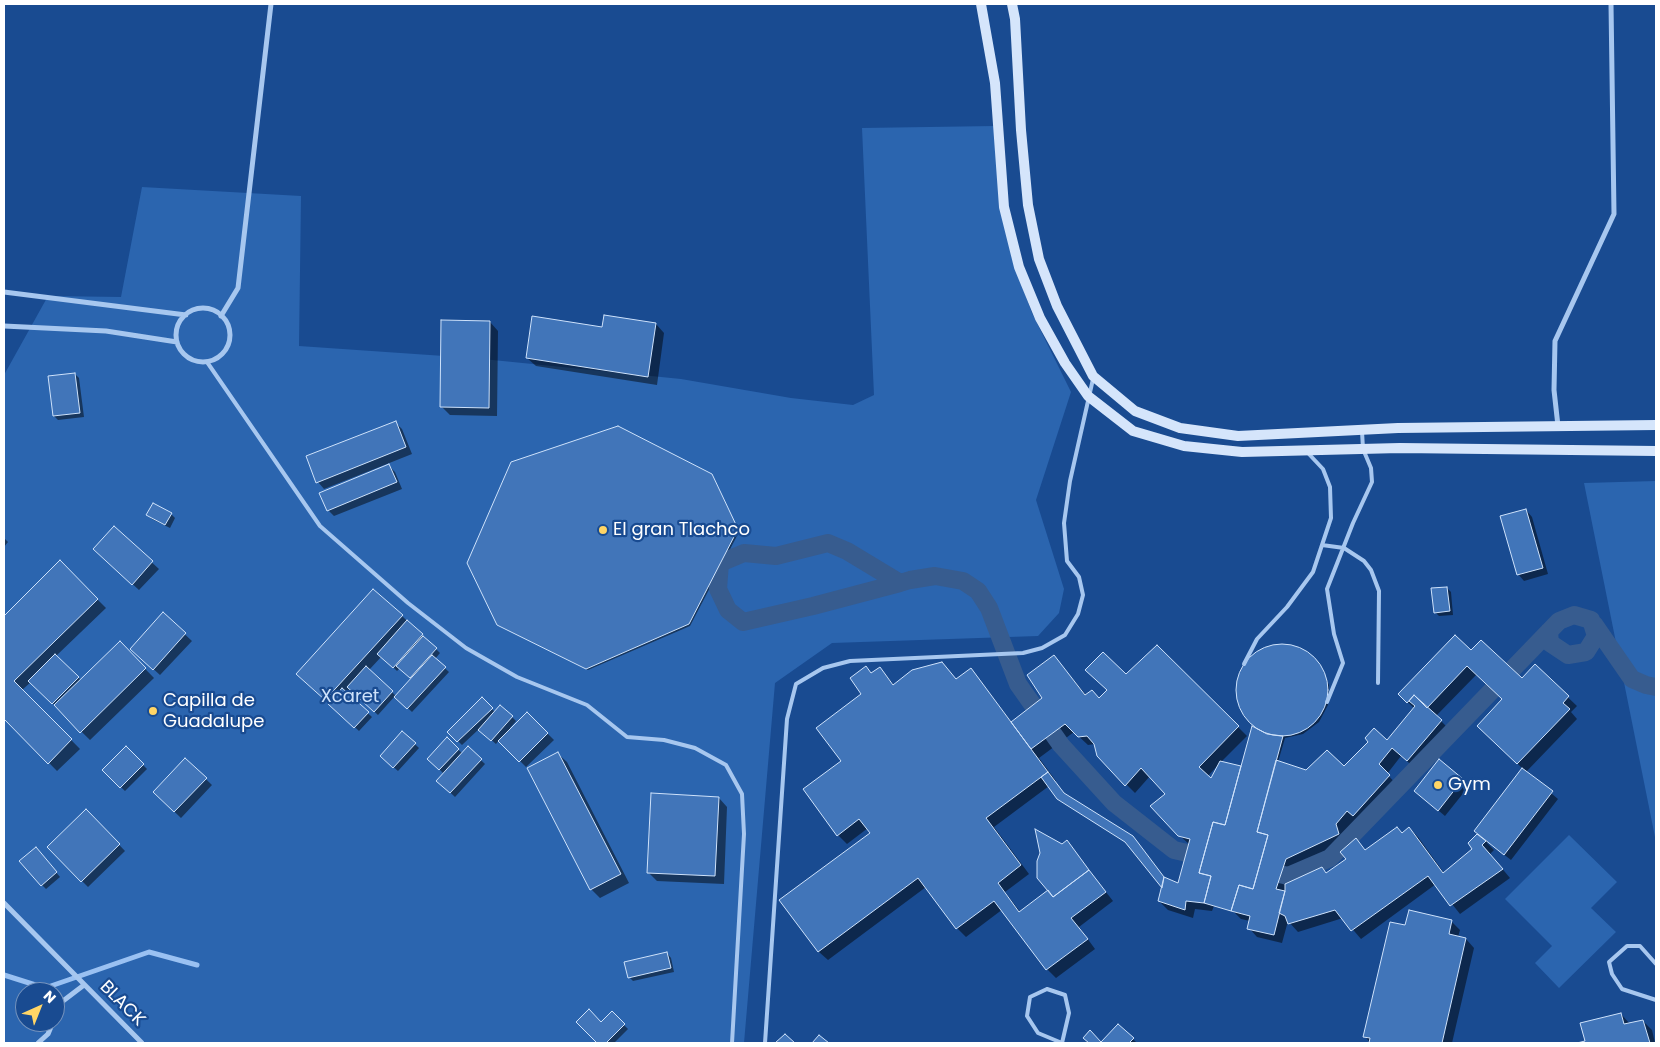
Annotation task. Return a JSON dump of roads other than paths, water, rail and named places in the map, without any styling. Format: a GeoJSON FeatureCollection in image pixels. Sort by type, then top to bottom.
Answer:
{"type":"FeatureCollection","features":[{"type":"Feature","properties":{"kind":"street"},"geometry":{"type":"LineString","coordinates":[[221,316],[238,288],[271,4]]}},
{"type":"Feature","properties":{"kind":"street"},"geometry":{"type":"LineString","coordinates":[[980,4],[995,83],[1004,207],[1019,266],[1040,318],[1065,363],[1088,396],[1132,431],[1184,446],[1242,452],[1364,449],[1656,451]]}},
{"type":"Feature","properties":{"kind":"street"},"geometry":{"type":"LineString","coordinates":[[1012,4],[1015,20],[1021,130],[1028,205],[1039,259],[1057,306],[1093,376],[1135,411],[1180,428],[1238,436],[1398,428],[1656,425]]}},
{"type":"Feature","properties":{"kind":"street"},"geometry":{"type":"LineString","coordinates":[[1558,426],[1554,390],[1555,341],[1614,214],[1611,4]]}},
{"type":"Feature","properties":{"kind":"street"},"geometry":{"type":"LineString","coordinates":[[4,292],[186,314],[200,308],[208,309],[221,316],[229,328],[229,344],[220,356],[206,362],[192,359],[185,355],[177,342],[178,327],[186,314]]}},
{"type":"Feature","properties":{"kind":"street"},"geometry":{"type":"LineString","coordinates":[[4,326],[106,331],[177,342]]}},
{"type":"Feature","properties":{"kind":"street","name":"BLACK"},"geometry":{"type":"LineString","coordinates":[[4,903],[142,1043]]}},
{"type":"Feature","properties":{"kind":"street"},"geometry":{"type":"LineString","coordinates":[[65,1000],[84,985]]}},
{"type":"Feature","properties":{"kind":"street"},"geometry":{"type":"LineString","coordinates":[[38,1043],[49,1032]]}},
{"type":"Feature","properties":{"kind":"lane"},"geometry":{"type":"LineString","coordinates":[[206,362],[320,526],[408,603],[459,643],[517,677],[587,704],[626,737],[664,740],[695,748],[726,766],[742,794],[744,834],[732,1043]]}},
{"type":"Feature","properties":{"kind":"lane"},"geometry":{"type":"LineString","coordinates":[[765,1043],[787,719],[796,684],[823,668],[850,661],[1023,653],[1042,648],[1065,635],[1078,614],[1083,596],[1079,577],[1066,561],[1064,524],[1070,481],[1093,376]]}},
{"type":"Feature","properties":{"kind":"lane"},"geometry":{"type":"LineString","coordinates":[[1326,702],[1343,663],[1334,634],[1327,589],[1353,523],[1372,482],[1371,468],[1364,449],[1362,430]]}},
{"type":"Feature","properties":{"kind":"lane"},"geometry":{"type":"LineString","coordinates":[[1244,664],[1257,639],[1287,607],[1313,572],[1331,518],[1330,487],[1323,469],[1306,450]]}},
{"type":"Feature","properties":{"kind":"lane"},"geometry":{"type":"LineString","coordinates":[[1322,545],[1344,548],[1364,561],[1371,570],[1378,591],[1378,683]]}},
{"type":"Feature","properties":{"kind":"lane"},"geometry":{"type":"LineString","coordinates":[[1656,964],[1640,946],[1627,946],[1609,962],[1612,974],[1622,989],[1656,1000]]}},
{"type":"Feature","properties":{"kind":"lane"},"geometry":{"type":"LineString","coordinates":[[1047,989],[1065,995],[1069,1013],[1062,1043],[1038,1033],[1027,1016],[1030,997],[1047,989]]}},
{"type":"Feature","properties":{"kind":"waterway"},"geometry":{"type":"LineString","coordinates":[[900,583],[847,551],[828,543],[776,556],[744,553],[720,563],[718,589],[728,610],[743,622],[813,606],[900,583],[910,580],[935,576],[963,581],[978,591],[989,608],[1018,684],[1061,745],[1114,803],[1174,850],[1209,858]]}},
{"type":"Feature","properties":{"kind":"waterway"},"geometry":{"type":"LineString","coordinates":[[1259,869],[1288,876],[1330,858],[1559,621],[1574,615],[1591,620],[1596,636],[1586,652],[1568,655],[1550,643],[1549,631]]}},
{"type":"Feature","properties":{"kind":"waterway"},"geometry":{"type":"LineString","coordinates":[[1594,624],[1632,679],[1656,687]]}},
{"type":"Feature","properties":{"kind":"waterway"},"geometry":{"type":"LineString","coordinates":[[4,975],[45,988],[149,952],[197,965]]}},
{"type":"Feature","properties":{"kind":"place","name":"El gran Tlachco"},"geometry":{"type":"Point","coordinates":[603,530]}},
{"type":"Feature","properties":{"kind":"place","name":"Capilla de Guadalupe"},"geometry":{"type":"Point","coordinates":[153,711]}},
{"type":"Feature","properties":{"kind":"place","name":"Gym"},"geometry":{"type":"Point","coordinates":[1438,785]}},
{"type":"Feature","properties":{"kind":"park label","name":"Xcaret"},"geometry":{"type":"Point","coordinates":[350,697]}}]}
